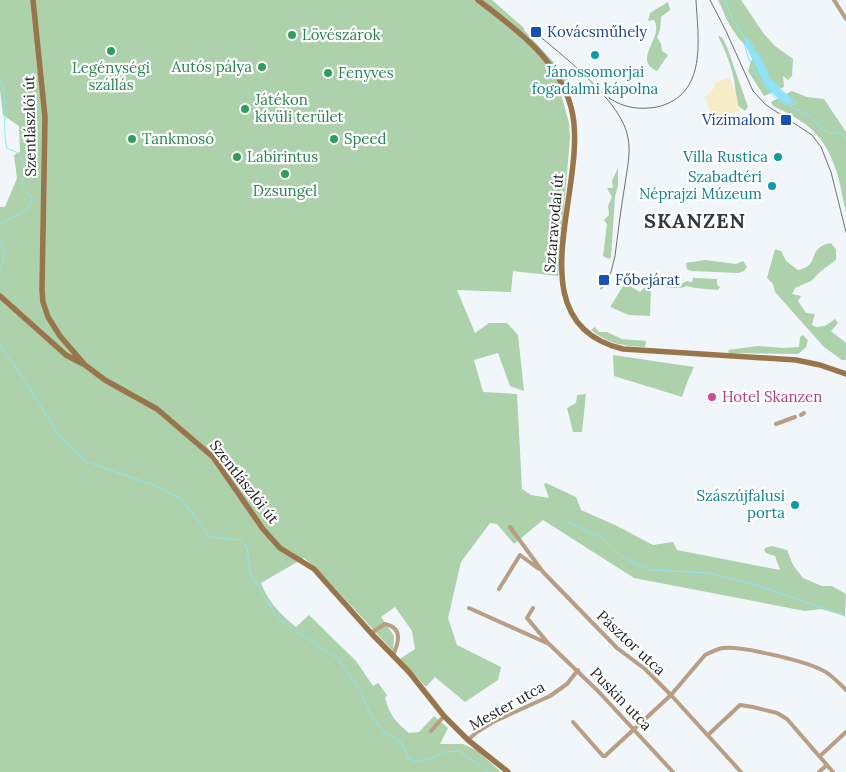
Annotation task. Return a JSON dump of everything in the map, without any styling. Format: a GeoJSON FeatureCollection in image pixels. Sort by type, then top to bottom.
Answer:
{"type":"FeatureCollection","features":[{"type":"Feature","properties":{"kind":"main road","name":"Szentlászlói út"},"geometry":{"type":"LineString","coordinates":[[33,0],[45,117],[42,290],[43,302],[52,324],[85,365],[105,380],[144,400],[157,409],[204,448],[216,461],[263,528],[280,548],[314,569],[393,655],[444,716],[468,740],[508,772]]}},
{"type":"Feature","properties":{"kind":"main road","name":"Sztaravodai út"},"geometry":{"type":"LineString","coordinates":[[478,0],[525,39],[547,61],[561,80],[571,106],[574,122],[574,148],[562,254],[562,283],[568,308],[579,324],[600,342],[623,349],[796,360],[820,365],[846,374]]}},
{"type":"Feature","properties":{"kind":"main road"},"geometry":{"type":"LineString","coordinates":[[0,296],[66,355],[85,365]]}},
{"type":"Feature","properties":{"kind":"street"},"geometry":{"type":"LineString","coordinates":[[834,0],[846,19]]}},
{"type":"Feature","properties":{"kind":"street"},"geometry":{"type":"LineString","coordinates":[[776,424],[795,417]]}},
{"type":"Feature","properties":{"kind":"street","name":"Pásztor utca"},"geometry":{"type":"LineString","coordinates":[[510,526],[543,572],[617,648],[645,669],[671,695],[741,772]]}},
{"type":"Feature","properties":{"kind":"street"},"geometry":{"type":"LineString","coordinates":[[499,590],[520,555],[543,572]]}},
{"type":"Feature","properties":{"kind":"street","name":"Puskin utca"},"geometry":{"type":"LineString","coordinates":[[469,608],[549,644]]}},
{"type":"Feature","properties":{"kind":"street","name":"Puskin utca"},"geometry":{"type":"LineString","coordinates":[[533,608],[527,618],[549,644],[578,670],[674,772]]}},
{"type":"Feature","properties":{"kind":"street"},"geometry":{"type":"LineString","coordinates":[[371,633],[385,624],[392,626],[397,631],[397,647],[393,655]]}},
{"type":"Feature","properties":{"kind":"street"},"geometry":{"type":"LineString","coordinates":[[573,722],[604,756],[671,695],[706,655],[722,648],[750,651],[824,670],[846,690]]}},
{"type":"Feature","properties":{"kind":"street","name":"Mester utca"},"geometry":{"type":"LineString","coordinates":[[468,740],[493,722],[550,696],[566,684],[578,670]]}},
{"type":"Feature","properties":{"kind":"street"},"geometry":{"type":"LineString","coordinates":[[708,734],[736,707],[744,705],[776,714],[787,719],[833,772]]}},
{"type":"Feature","properties":{"kind":"street"},"geometry":{"type":"LineString","coordinates":[[430,731],[444,716]]}},
{"type":"Feature","properties":{"kind":"street"},"geometry":{"type":"LineString","coordinates":[[820,756],[846,732]]}},
{"type":"Feature","properties":{"kind":"street"},"geometry":{"type":"LineString","coordinates":[[819,772],[827,764]]}},
{"type":"Feature","properties":{"kind":"green space"},"geometry":{"type":"Polygon","coordinates":[[[0,0],[492,0],[524,28],[558,67],[569,73],[570,77],[559,87],[569,123],[570,138],[558,276],[513,271],[511,292],[457,290],[475,333],[489,323],[507,323],[518,335],[524,391],[510,386],[498,353],[474,360],[483,392],[517,394],[522,489],[531,495],[549,498],[544,484],[546,483],[576,497],[581,510],[653,545],[673,542],[677,550],[780,570],[775,556],[766,553],[764,550],[772,546],[787,550],[793,565],[803,578],[822,586],[832,586],[846,594],[845,616],[821,609],[805,611],[634,578],[543,520],[514,544],[497,524],[490,523],[461,562],[448,618],[457,645],[501,667],[498,680],[465,702],[435,677],[426,687],[400,659],[415,649],[412,631],[395,607],[381,617],[394,636],[393,651],[319,571],[304,558],[261,583],[271,602],[290,622],[296,627],[309,615],[356,661],[373,686],[378,683],[387,695],[385,698],[391,714],[409,733],[419,732],[434,716],[448,728],[440,744],[463,744],[478,751],[501,772],[0,772],[0,207],[5,207],[17,178],[14,155],[20,152],[19,126],[3,115],[0,90],[0,0]]]}},
{"type":"Feature","properties":{"kind":"green space"},"geometry":{"type":"Polygon","coordinates":[[[718,0],[741,0],[764,34],[775,46],[793,59],[792,76],[788,80],[783,76],[784,87],[764,96],[748,71],[753,56],[732,29],[718,0]]]}},
{"type":"Feature","properties":{"kind":"green space"},"geometry":{"type":"Polygon","coordinates":[[[668,2],[670,10],[661,17],[660,30],[657,37],[662,51],[668,55],[657,71],[647,61],[656,27],[654,20],[648,21],[650,13],[668,2]]]}},
{"type":"Feature","properties":{"kind":"green space"},"geometry":{"type":"Polygon","coordinates":[[[718,36],[722,37],[727,47],[748,107],[745,111],[736,104],[732,69],[718,36]]]}},
{"type":"Feature","properties":{"kind":"green space"},"geometry":{"type":"Polygon","coordinates":[[[792,91],[807,97],[824,99],[846,132],[846,212],[838,175],[820,138],[805,124],[773,106],[771,102],[792,91]]]}},
{"type":"Feature","properties":{"kind":"green space"},"geometry":{"type":"Polygon","coordinates":[[[618,168],[611,257],[609,259],[603,256],[607,224],[604,220],[609,215],[608,206],[612,197],[607,188],[613,188],[612,181],[618,168]]]}},
{"type":"Feature","properties":{"kind":"green space"},"geometry":{"type":"Polygon","coordinates":[[[831,243],[836,250],[836,260],[811,281],[795,288],[792,294],[801,296],[798,301],[806,313],[815,314],[812,325],[816,327],[825,326],[835,319],[838,323],[831,331],[846,343],[846,360],[842,360],[824,347],[775,292],[773,284],[767,278],[775,249],[781,251],[786,261],[798,270],[810,264],[818,249],[823,245],[831,243]]]}},
{"type":"Feature","properties":{"kind":"green space"},"geometry":{"type":"Polygon","coordinates":[[[705,260],[736,264],[743,261],[747,267],[739,273],[691,271],[687,269],[686,263],[705,260]]]}},
{"type":"Feature","properties":{"kind":"green space"},"geometry":{"type":"Polygon","coordinates":[[[693,278],[717,279],[717,285],[720,287],[718,290],[656,285],[656,281],[659,279],[665,282],[675,279],[681,284],[687,281],[692,282],[693,278]]]}},
{"type":"Feature","properties":{"kind":"green space"},"geometry":{"type":"Polygon","coordinates":[[[625,283],[640,292],[644,288],[651,287],[650,316],[629,315],[610,307],[625,283]]]}},
{"type":"Feature","properties":{"kind":"green space"},"geometry":{"type":"Polygon","coordinates":[[[595,327],[599,332],[607,332],[622,339],[646,341],[645,347],[623,345],[610,341],[591,330],[595,327]]]}},
{"type":"Feature","properties":{"kind":"green space"},"geometry":{"type":"Polygon","coordinates":[[[803,335],[808,340],[806,347],[798,354],[729,353],[728,350],[758,346],[799,347],[800,337],[803,335]]]}},
{"type":"Feature","properties":{"kind":"green space"},"geometry":{"type":"Polygon","coordinates":[[[613,355],[694,367],[682,397],[614,376],[613,355]]]}},
{"type":"Feature","properties":{"kind":"green space"},"geometry":{"type":"Polygon","coordinates":[[[586,394],[582,432],[573,432],[567,408],[576,403],[577,395],[586,394]]]}},
{"type":"Feature","properties":{"kind":"sand"},"geometry":{"type":"Polygon","coordinates":[[[729,77],[737,97],[739,111],[712,118],[705,97],[714,88],[715,83],[729,77]]]}},
{"type":"Feature","properties":{"kind":"water"},"geometry":{"type":"Polygon","coordinates":[[[746,39],[760,58],[770,79],[793,101],[790,105],[774,95],[768,88],[745,45],[746,39]]]}},
{"type":"Feature","properties":{"kind":"waterway"},"geometry":{"type":"LineString","coordinates":[[725,0],[732,18],[744,37],[750,40],[762,58],[769,76],[781,90],[797,102],[790,106],[808,115],[829,134],[838,132],[846,138]]}},
{"type":"Feature","properties":{"kind":"waterway"},"geometry":{"type":"LineString","coordinates":[[744,38],[748,56],[759,78],[773,96],[789,106]]}},
{"type":"Feature","properties":{"kind":"waterway"},"geometry":{"type":"LineString","coordinates":[[0,78],[5,104],[5,139],[7,148],[18,153],[26,169],[21,186],[33,199],[26,210],[0,224]]}},
{"type":"Feature","properties":{"kind":"waterway"},"geometry":{"type":"LineString","coordinates":[[0,242],[4,256],[0,269]]}},
{"type":"Feature","properties":{"kind":"waterway"},"geometry":{"type":"LineString","coordinates":[[0,345],[59,435],[85,461],[153,485],[182,499],[210,537],[241,540],[247,547],[250,573],[278,619],[339,660],[361,692],[371,716],[384,732],[401,742],[408,758],[418,762],[436,757],[444,752],[459,751],[488,772]]}},
{"type":"Feature","properties":{"kind":"waterway"},"geometry":{"type":"LineString","coordinates":[[565,521],[603,538],[622,557],[651,570],[709,573],[756,585],[846,616]]}},
{"type":"Feature","properties":{"kind":"tram line"},"geometry":{"type":"LineString","coordinates":[[609,98],[626,106],[650,108],[673,101],[685,91],[692,78],[698,48],[696,0]]}},
{"type":"Feature","properties":{"kind":"tram line"},"geometry":{"type":"LineString","coordinates":[[710,0],[753,91],[766,105],[812,135],[821,147],[831,172],[846,232]]}},
{"type":"Feature","properties":{"kind":"tram line"},"geometry":{"type":"LineString","coordinates":[[533,31],[574,65],[603,94],[624,124],[628,138],[628,161],[615,256],[611,272],[601,289]]}},
{"type":"Feature","properties":{"kind":"place","name":"Kovácsműhely"},"geometry":{"type":"Point","coordinates":[536,32]}},
{"type":"Feature","properties":{"kind":"place","name":"Lövészárok"},"geometry":{"type":"Point","coordinates":[292,35]}},
{"type":"Feature","properties":{"kind":"place","name":"Legénységi szállás"},"geometry":{"type":"Point","coordinates":[111,51]}},
{"type":"Feature","properties":{"kind":"place","name":"Jánossomorjai fogadalmi kápolna"},"geometry":{"type":"Point","coordinates":[595,55]}},
{"type":"Feature","properties":{"kind":"place","name":"Autós pálya"},"geometry":{"type":"Point","coordinates":[262,67]}},
{"type":"Feature","properties":{"kind":"place","name":"Fenyves"},"geometry":{"type":"Point","coordinates":[328,73]}},
{"type":"Feature","properties":{"kind":"place","name":"Játékon kívüli terület"},"geometry":{"type":"Point","coordinates":[245,109]}},
{"type":"Feature","properties":{"kind":"place","name":"Vízimalom"},"geometry":{"type":"Point","coordinates":[786,120]}},
{"type":"Feature","properties":{"kind":"place","name":"Tankmosó"},"geometry":{"type":"Point","coordinates":[132,139]}},
{"type":"Feature","properties":{"kind":"place","name":"Speed"},"geometry":{"type":"Point","coordinates":[334,139]}},
{"type":"Feature","properties":{"kind":"place","name":"Labirintus"},"geometry":{"type":"Point","coordinates":[237,157]}},
{"type":"Feature","properties":{"kind":"place","name":"Villa Rustica"},"geometry":{"type":"Point","coordinates":[778,157]}},
{"type":"Feature","properties":{"kind":"place","name":"Dzsungel"},"geometry":{"type":"Point","coordinates":[285,174]}},
{"type":"Feature","properties":{"kind":"place","name":"Szabadtéri Néprajzi Múzeum"},"geometry":{"type":"Point","coordinates":[772,186]}},
{"type":"Feature","properties":{"kind":"place","name":"Főbejárat"},"geometry":{"type":"Point","coordinates":[604,280]}},
{"type":"Feature","properties":{"kind":"place","name":"Hotel Skanzen"},"geometry":{"type":"Point","coordinates":[712,397]}},
{"type":"Feature","properties":{"kind":"place","name":"Szászújfalusi porta"},"geometry":{"type":"Point","coordinates":[795,505]}},
{"type":"Feature","properties":{"kind":"district","name":"SKANZEN"},"geometry":{"type":"Point","coordinates":[695,221]}}]}
